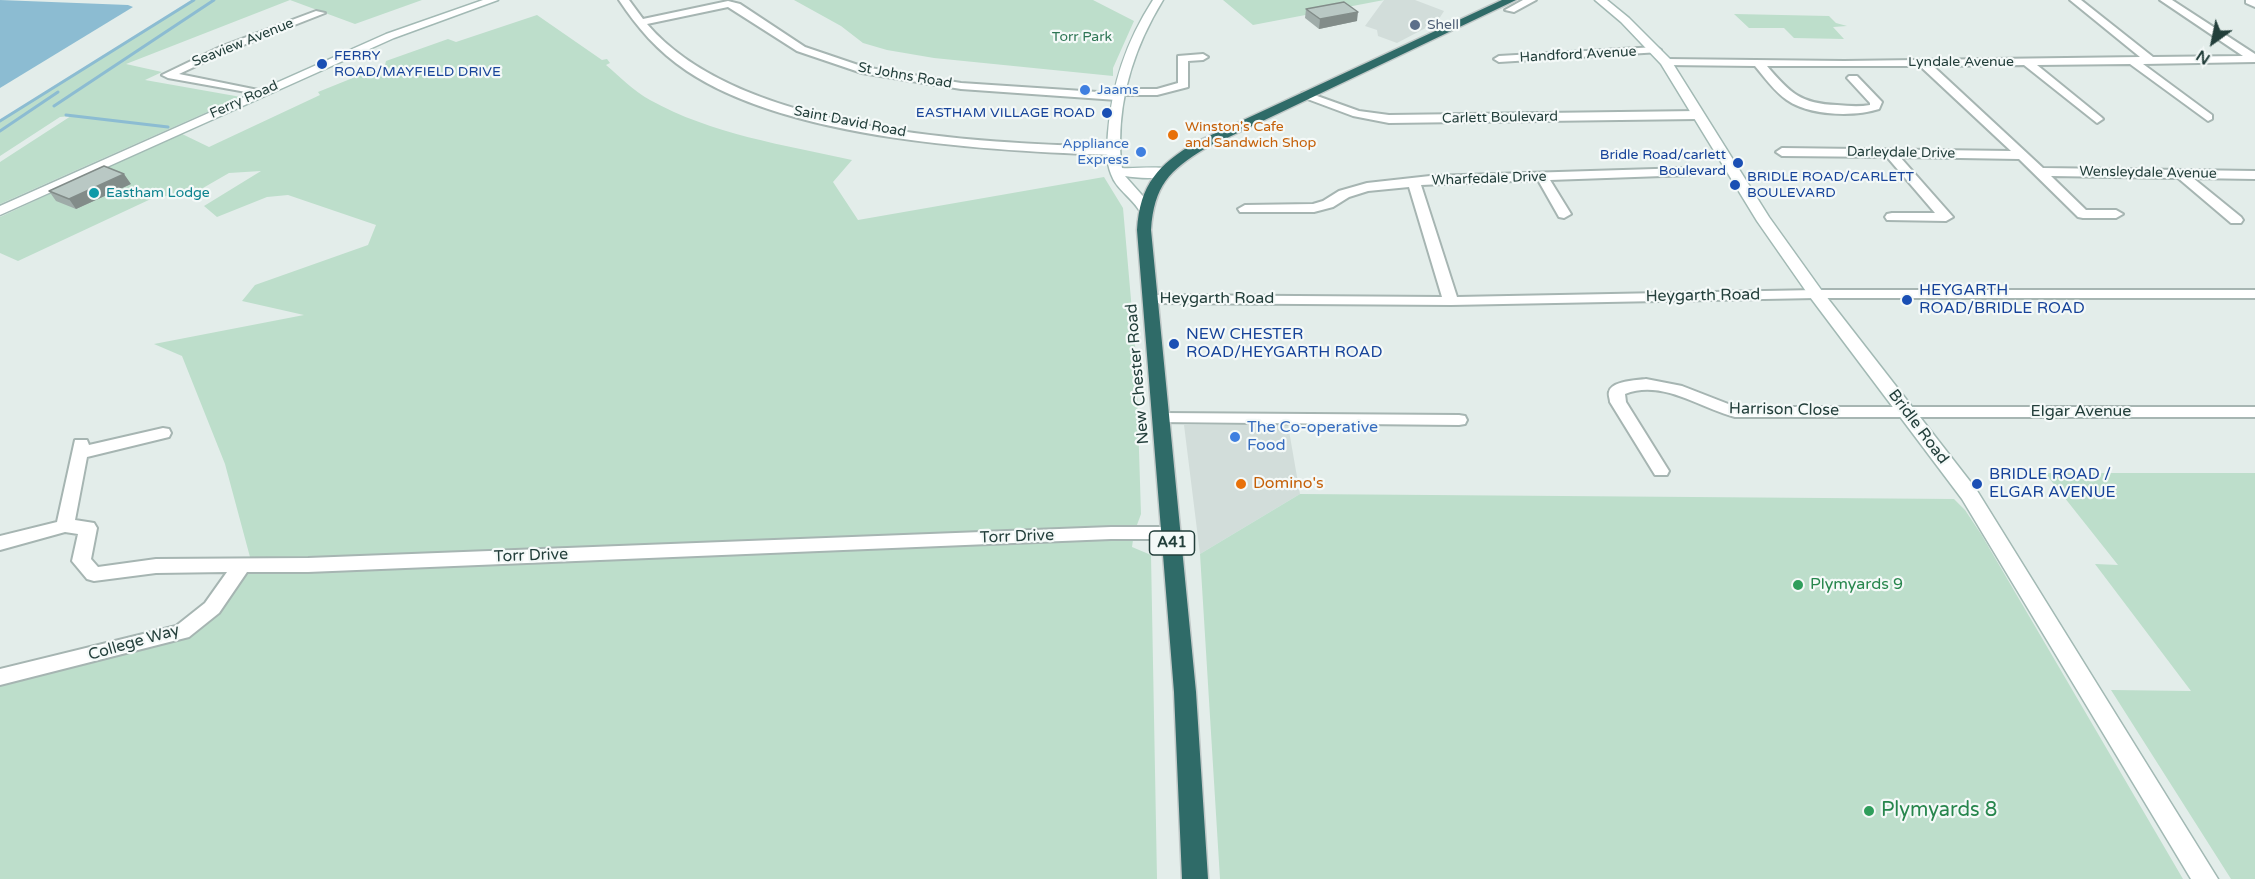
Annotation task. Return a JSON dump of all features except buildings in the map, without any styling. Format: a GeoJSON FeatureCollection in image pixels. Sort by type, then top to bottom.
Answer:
{"type":"FeatureCollection","features":[{"type":"Feature","properties":{"kind":"highway"},"geometry":{"type":"LineString","coordinates":[[1431,35],[1462,14],[1491,0]]}},
{"type":"Feature","properties":{"kind":"highway"},"geometry":{"type":"LineString","coordinates":[[1148,199],[1176,159],[1200,145],[1431,35],[1511,5]]}},
{"type":"Feature","properties":{"kind":"highway","name":"New Chester Road"},"geometry":{"type":"LineString","coordinates":[[1148,199],[1144,230],[1185,692],[1195,879]]}},
{"type":"Feature","properties":{"kind":"street","name":"Ferry Road"},"geometry":{"type":"LineString","coordinates":[[0,212],[259,93],[390,36],[493,0]]}},
{"type":"Feature","properties":{"kind":"street","name":"Saint David Road"},"geometry":{"type":"LineString","coordinates":[[624,0],[638,23],[679,60],[710,80],[749,98],[808,116],[957,141],[1113,152]]}},
{"type":"Feature","properties":{"kind":"street"},"geometry":{"type":"LineString","coordinates":[[1148,199],[1141,199],[1119,178],[1113,152],[1121,76],[1145,20],[1158,0]]}},
{"type":"Feature","properties":{"kind":"street"},"geometry":{"type":"LineString","coordinates":[[1511,5],[1531,0]]}},
{"type":"Feature","properties":{"kind":"street","name":"Bridle Road"},"geometry":{"type":"LineString","coordinates":[[1600,0],[1625,20],[1666,62],[1762,218],[1816,294],[1969,494],[2205,879]]}},
{"type":"Feature","properties":{"kind":"street"},"geometry":{"type":"LineString","coordinates":[[2075,0],[2150,60]]}},
{"type":"Feature","properties":{"kind":"street"},"geometry":{"type":"LineString","coordinates":[[2165,0],[2253,61]]}},
{"type":"Feature","properties":{"kind":"street","name":"St Johns Road"},"geometry":{"type":"LineString","coordinates":[[638,23],[728,4],[736,6],[801,49],[862,70],[961,86],[1048,94],[1118,95],[1157,92],[1184,85],[1182,58],[1203,57]]}},
{"type":"Feature","properties":{"kind":"street","name":"Seaview Avenue"},"geometry":{"type":"LineString","coordinates":[[259,93],[168,75],[224,49],[320,13]]}},
{"type":"Feature","properties":{"kind":"street","name":"Handford Avenue"},"geometry":{"type":"LineString","coordinates":[[1499,59],[1656,50]]}},
{"type":"Feature","properties":{"kind":"street"},"geometry":{"type":"LineString","coordinates":[[2133,61],[2208,117]]}},
{"type":"Feature","properties":{"kind":"street","name":"Lyndale Avenue"},"geometry":{"type":"LineString","coordinates":[[1666,62],[2253,61]]}},
{"type":"Feature","properties":{"kind":"street"},"geometry":{"type":"LineString","coordinates":[[1922,62],[2019,155],[2042,172],[2083,214],[2116,214]]}},
{"type":"Feature","properties":{"kind":"street"},"geometry":{"type":"LineString","coordinates":[[2027,62],[2097,119]]}},
{"type":"Feature","properties":{"kind":"street"},"geometry":{"type":"LineString","coordinates":[[1758,63],[1788,98],[1801,105],[1818,109],[1867,110],[1875,107],[1876,102],[1853,78]]}},
{"type":"Feature","properties":{"kind":"street","name":"Carlett Boulevard"},"geometry":{"type":"LineString","coordinates":[[1306,95],[1357,114],[1389,119],[1697,115]]}},
{"type":"Feature","properties":{"kind":"street","name":"Darleydale Drive"},"geometry":{"type":"LineString","coordinates":[[1782,152],[2019,155]]}},
{"type":"Feature","properties":{"kind":"street"},"geometry":{"type":"LineString","coordinates":[[1891,154],[1946,217],[1892,217]]}},
{"type":"Feature","properties":{"kind":"street"},"geometry":{"type":"LineString","coordinates":[[1118,171],[1139,174],[1166,171]]}},
{"type":"Feature","properties":{"kind":"street","name":"Wharfedale Drive"},"geometry":{"type":"LineString","coordinates":[[1451,301],[1414,183],[1688,172]]}},
{"type":"Feature","properties":{"kind":"street","name":"Wensleydale Avenue"},"geometry":{"type":"LineString","coordinates":[[2042,172],[2255,174]]}},
{"type":"Feature","properties":{"kind":"street"},"geometry":{"type":"LineString","coordinates":[[2181,174],[2236,220]]}},
{"type":"Feature","properties":{"kind":"street"},"geometry":{"type":"LineString","coordinates":[[1542,177],[1564,214]]}},
{"type":"Feature","properties":{"kind":"street"},"geometry":{"type":"LineString","coordinates":[[1245,209],[1314,208],[1328,204],[1344,194],[1365,188],[1414,183]]}},
{"type":"Feature","properties":{"kind":"street","name":"Heygarth Road"},"geometry":{"type":"LineString","coordinates":[[1151,299],[1451,301],[1816,294],[2255,294]]}},
{"type":"Feature","properties":{"kind":"street","name":"Harrison Close"},"geometry":{"type":"LineString","coordinates":[[1661,471],[1618,402],[1617,391],[1628,384],[1652,384],[1686,392],[1715,407],[1735,412],[1907,412]]}},
{"type":"Feature","properties":{"kind":"street","name":"Elgar Avenue"},"geometry":{"type":"LineString","coordinates":[[1907,412],[2255,412]]}},
{"type":"Feature","properties":{"kind":"street"},"geometry":{"type":"LineString","coordinates":[[1162,418],[1459,420]]}},
{"type":"Feature","properties":{"kind":"street"},"geometry":{"type":"LineString","coordinates":[[0,543],[65,526],[81,448],[163,433]]}},
{"type":"Feature","properties":{"kind":"street","name":"Torr Drive"},"geometry":{"type":"LineString","coordinates":[[65,526],[76,525],[88,528],[81,561],[94,574],[156,566],[241,566],[1111,533],[1172,533]]}},
{"type":"Feature","properties":{"kind":"street","name":"College Way"},"geometry":{"type":"LineString","coordinates":[[0,677],[182,632],[212,608],[241,566]]}},
{"type":"Feature","properties":{"kind":"shaded area"},"geometry":{"type":"Polygon","coordinates":[[[1384,0],[1415,0],[1444,11],[1437,22],[1397,43],[1378,36],[1377,30],[1365,26],[1384,0]]]}},
{"type":"Feature","properties":{"kind":"shaded area"},"geometry":{"type":"Polygon","coordinates":[[[1184,425],[1288,425],[1300,494],[1200,554],[1184,425]]]}},
{"type":"Feature","properties":{"kind":"green space"},"geometry":{"type":"Polygon","coordinates":[[[194,0],[290,0],[126,64],[162,72],[145,80],[241,97],[0,204],[0,162],[71,116],[60,117],[0,156],[0,121],[194,0]]]}},
{"type":"Feature","properties":{"kind":"green space"},"geometry":{"type":"Polygon","coordinates":[[[290,0],[422,0],[355,24],[290,0]]]}},
{"type":"Feature","properties":{"kind":"green space","name":"Torr Park"},"geometry":{"type":"Polygon","coordinates":[[[794,0],[1093,0],[1134,21],[1113,68],[1113,76],[934,58],[887,50],[863,43],[841,26],[794,0]]]}},
{"type":"Feature","properties":{"kind":"green space"},"geometry":{"type":"Polygon","coordinates":[[[1223,0],[1384,0],[1253,25],[1223,0]]]}},
{"type":"Feature","properties":{"kind":"green space"},"geometry":{"type":"Polygon","coordinates":[[[1734,14],[1829,16],[1836,23],[1847,26],[1833,27],[1844,39],[1794,38],[1784,28],[1749,28],[1734,14]]]}},
{"type":"Feature","properties":{"kind":"green space"},"geometry":{"type":"Polygon","coordinates":[[[537,15],[602,60],[607,59],[610,63],[606,65],[633,88],[673,112],[748,137],[852,160],[833,182],[858,220],[1104,177],[1123,208],[1136,357],[1141,514],[1132,547],[1151,555],[1157,879],[0,879],[0,685],[182,632],[241,566],[313,563],[250,557],[225,464],[182,356],[154,344],[304,315],[242,301],[255,285],[368,245],[376,225],[288,195],[267,197],[217,217],[204,206],[261,171],[229,173],[196,192],[153,198],[18,261],[0,253],[0,217],[180,133],[209,147],[320,95],[318,92],[385,65],[386,61],[448,39],[456,42],[537,15]]]}},
{"type":"Feature","properties":{"kind":"green space"},"geometry":{"type":"Polygon","coordinates":[[[2045,473],[2255,473],[2255,879],[2231,879],[2111,690],[2191,691],[2095,564],[2118,565],[2045,473]]]}},
{"type":"Feature","properties":{"kind":"green space"},"geometry":{"type":"Polygon","coordinates":[[[1300,494],[1954,499],[1965,510],[1981,534],[2183,879],[1220,879],[1200,554],[1300,494]]]}},
{"type":"Feature","properties":{"kind":"water"},"geometry":{"type":"Polygon","coordinates":[[[0,0],[128,5],[133,7],[0,88],[0,0]]]}},
{"type":"Feature","properties":{"kind":"waterway"},"geometry":{"type":"LineString","coordinates":[[0,121],[194,0]]}},
{"type":"Feature","properties":{"kind":"waterway"},"geometry":{"type":"LineString","coordinates":[[54,106],[214,0]]}},
{"type":"Feature","properties":{"kind":"waterway"},"geometry":{"type":"LineString","coordinates":[[0,131],[58,92]]}},
{"type":"Feature","properties":{"kind":"waterway"},"geometry":{"type":"LineString","coordinates":[[66,115],[168,127]]}},
{"type":"Feature","properties":{"kind":"place","name":"Shell"},"geometry":{"type":"Point","coordinates":[1415,25]}},
{"type":"Feature","properties":{"kind":"place","name":"FERRY ROAD/MAYFIELD DRIVE"},"geometry":{"type":"Point","coordinates":[322,64]}},
{"type":"Feature","properties":{"kind":"place","name":"Jaams"},"geometry":{"type":"Point","coordinates":[1085,90]}},
{"type":"Feature","properties":{"kind":"place","name":"EASTHAM VILLAGE ROAD"},"geometry":{"type":"Point","coordinates":[1107,113]}},
{"type":"Feature","properties":{"kind":"place","name":"Winston's Cafe and Sandwich Shop"},"geometry":{"type":"Point","coordinates":[1173,135]}},
{"type":"Feature","properties":{"kind":"place","name":"Appliance Express"},"geometry":{"type":"Point","coordinates":[1141,152]}},
{"type":"Feature","properties":{"kind":"place","name":"Bridle Road/carlett Boulevard"},"geometry":{"type":"Point","coordinates":[1738,163]}},
{"type":"Feature","properties":{"kind":"place","name":"BRIDLE ROAD/CARLETT BOULEVARD"},"geometry":{"type":"Point","coordinates":[1735,185]}},
{"type":"Feature","properties":{"kind":"place","name":"Eastham Lodge"},"geometry":{"type":"Point","coordinates":[94,193]}},
{"type":"Feature","properties":{"kind":"place","name":"HEYGARTH ROAD/BRIDLE ROAD"},"geometry":{"type":"Point","coordinates":[1907,300]}},
{"type":"Feature","properties":{"kind":"place","name":"NEW CHESTER ROAD/HEYGARTH ROAD"},"geometry":{"type":"Point","coordinates":[1174,344]}},
{"type":"Feature","properties":{"kind":"place","name":"The Co-operative Food"},"geometry":{"type":"Point","coordinates":[1235,437]}},
{"type":"Feature","properties":{"kind":"place","name":"Domino's"},"geometry":{"type":"Point","coordinates":[1241,484]}},
{"type":"Feature","properties":{"kind":"place","name":"BRIDLE ROAD / ELGAR AVENUE"},"geometry":{"type":"Point","coordinates":[1977,484]}},
{"type":"Feature","properties":{"kind":"place","name":"Plymyards 9"},"geometry":{"type":"Point","coordinates":[1798,585]}},
{"type":"Feature","properties":{"kind":"place","name":"Plymyards 8"},"geometry":{"type":"Point","coordinates":[1869,811]}}]}
